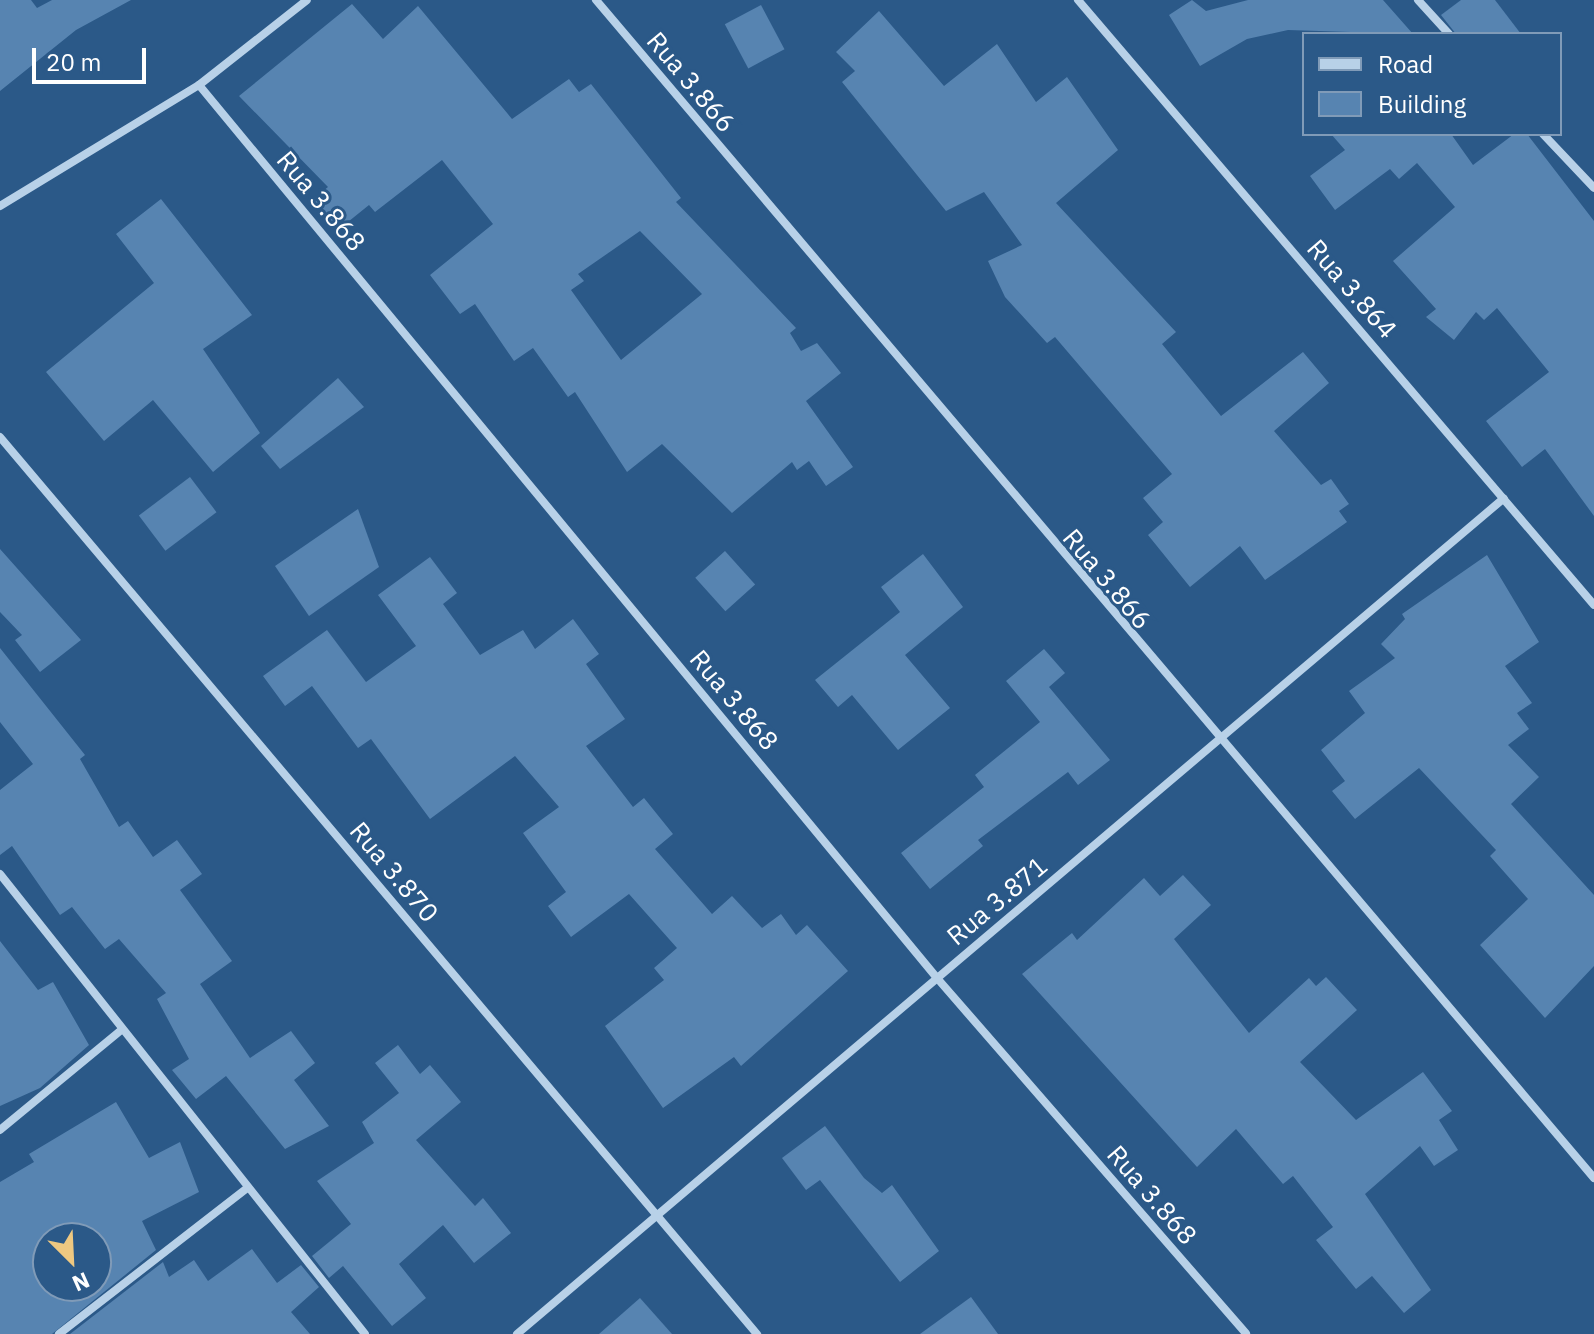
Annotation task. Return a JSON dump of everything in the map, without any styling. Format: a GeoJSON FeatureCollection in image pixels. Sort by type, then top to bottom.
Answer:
{"type":"FeatureCollection","features":[{"type":"Feature","properties":{"kind":"street"},"geometry":{"type":"LineString","coordinates":[[4,206],[199,85],[307,0]]}},
{"type":"Feature","properties":{"kind":"street","name":"Rua 3.866"},"geometry":{"type":"LineString","coordinates":[[596,0],[1216,741],[1594,1178]]}},
{"type":"Feature","properties":{"kind":"street","name":"Rua 3.864"},"geometry":{"type":"LineString","coordinates":[[1078,0],[1594,605]]}},
{"type":"Feature","properties":{"kind":"street"},"geometry":{"type":"LineString","coordinates":[[1418,0],[1447,32]]}},
{"type":"Feature","properties":{"kind":"street","name":"Rua 3.868"},"geometry":{"type":"LineString","coordinates":[[199,85],[937,978],[1246,1334]]}},
{"type":"Feature","properties":{"kind":"street"},"geometry":{"type":"LineString","coordinates":[[1545,136],[1594,188]]}},
{"type":"Feature","properties":{"kind":"street","name":"Rua 3.870"},"geometry":{"type":"LineString","coordinates":[[1,436],[757,1334]]}},
{"type":"Feature","properties":{"kind":"street","name":"Rua 3.871"},"geometry":{"type":"LineString","coordinates":[[517,1334],[1504,498]]}},
{"type":"Feature","properties":{"kind":"street"},"geometry":{"type":"LineString","coordinates":[[0,875],[120,1031],[365,1334]]}},
{"type":"Feature","properties":{"kind":"street"},"geometry":{"type":"LineString","coordinates":[[0,1130],[120,1031]]}},
{"type":"Feature","properties":{"kind":"street"},"geometry":{"type":"LineString","coordinates":[[59,1334],[247,1188]]}},
{"type":"Feature","properties":{"kind":"building"},"geometry":{"type":"Polygon","coordinates":[[[0,0],[31,0],[37,8],[52,0],[131,0],[76,30],[0,91],[0,0]]]}},
{"type":"Feature","properties":{"kind":"building"},"geometry":{"type":"Polygon","coordinates":[[[1192,0],[1206,11],[1248,0],[1383,0],[1411,32],[1288,30],[1247,39],[1200,66],[1169,15],[1192,0]]]}},
{"type":"Feature","properties":{"kind":"building"},"geometry":{"type":"Polygon","coordinates":[[[1461,0],[1495,0],[1519,32],[1454,32],[1441,15],[1461,0]]]}},
{"type":"Feature","properties":{"kind":"building"},"geometry":{"type":"Polygon","coordinates":[[[352,4],[383,39],[418,6],[512,119],[569,79],[579,92],[591,84],[681,198],[676,202],[796,328],[790,333],[801,351],[817,343],[841,373],[806,401],[853,467],[826,486],[809,461],[797,470],[792,462],[732,513],[662,444],[627,472],[575,392],[568,397],[533,348],[514,361],[475,304],[460,314],[430,275],[493,224],[442,160],[375,212],[369,205],[338,230],[313,199],[328,187],[239,96],[352,4]],[[640,231],[578,274],[584,281],[571,290],[621,360],[702,294],[640,231]]]}},
{"type":"Feature","properties":{"kind":"building"},"geometry":{"type":"Polygon","coordinates":[[[761,5],[784,49],[748,68],[725,24],[761,5]]]}},
{"type":"Feature","properties":{"kind":"building"},"geometry":{"type":"Polygon","coordinates":[[[879,11],[944,86],[997,44],[1036,102],[1067,77],[1118,150],[1056,203],[1176,332],[1162,344],[1221,416],[1303,352],[1329,383],[1274,431],[1321,485],[1331,479],[1349,504],[1339,511],[1347,522],[1265,580],[1240,546],[1190,587],[1148,535],[1163,522],[1143,498],[1172,474],[1055,337],[1047,343],[1005,297],[988,261],[1022,245],[984,192],[946,211],[842,82],[855,71],[836,52],[879,11]]]}},
{"type":"Feature","properties":{"kind":"building"},"geometry":{"type":"Polygon","coordinates":[[[1333,136],[1452,136],[1473,165],[1511,136],[1529,136],[1594,221],[1594,516],[1545,449],[1522,467],[1486,421],[1549,372],[1497,308],[1484,320],[1476,312],[1454,340],[1426,317],[1436,309],[1393,261],[1455,207],[1417,163],[1399,179],[1390,169],[1335,210],[1310,176],[1345,150],[1333,136]]]}},
{"type":"Feature","properties":{"kind":"building"},"geometry":{"type":"Polygon","coordinates":[[[161,199],[252,315],[203,349],[260,433],[213,472],[153,400],[104,441],[46,372],[154,283],[116,234],[161,199]]]}},
{"type":"Feature","properties":{"kind":"building"},"geometry":{"type":"Polygon","coordinates":[[[338,378],[364,407],[280,469],[261,446],[338,378]]]}},
{"type":"Feature","properties":{"kind":"building"},"geometry":{"type":"Polygon","coordinates":[[[190,477],[216,512],[165,551],[139,516],[190,477]]]}},
{"type":"Feature","properties":{"kind":"building"},"geometry":{"type":"Polygon","coordinates":[[[358,509],[379,567],[309,616],[275,566],[358,509]]]}},
{"type":"Feature","properties":{"kind":"building"},"geometry":{"type":"Polygon","coordinates":[[[0,549],[81,640],[40,672],[15,640],[22,635],[0,612],[0,549]]]}},
{"type":"Feature","properties":{"kind":"building"},"geometry":{"type":"Polygon","coordinates":[[[725,551],[755,584],[725,611],[695,578],[725,551]]]}},
{"type":"Feature","properties":{"kind":"building"},"geometry":{"type":"Polygon","coordinates":[[[923,554],[963,607],[905,655],[950,708],[898,750],[852,695],[838,707],[815,680],[900,612],[881,587],[923,554]]]}},
{"type":"Feature","properties":{"kind":"building"},"geometry":{"type":"Polygon","coordinates":[[[1487,555],[1539,642],[1505,666],[1532,703],[1517,713],[1529,729],[1508,745],[1539,777],[1511,804],[1594,895],[1594,966],[1545,1018],[1480,945],[1528,899],[1490,856],[1496,850],[1419,768],[1355,819],[1332,791],[1345,781],[1321,750],[1365,713],[1349,691],[1395,658],[1381,644],[1405,619],[1402,614],[1487,555]]]}},
{"type":"Feature","properties":{"kind":"building"},"geometry":{"type":"Polygon","coordinates":[[[430,557],[457,593],[443,604],[480,655],[523,630],[535,649],[573,619],[599,654],[586,664],[625,719],[586,746],[633,807],[644,798],[673,834],[655,849],[712,914],[732,896],[762,928],[781,914],[796,935],[807,925],[848,971],[741,1066],[734,1057],[663,1108],[605,1026],[664,980],[654,968],[677,948],[629,894],[571,937],[548,906],[566,892],[523,833],[559,807],[515,756],[430,819],[371,739],[358,748],[312,686],[285,706],[263,676],[327,630],[366,682],[416,646],[378,595],[430,557]]]}},
{"type":"Feature","properties":{"kind":"building"},"geometry":{"type":"Polygon","coordinates":[[[0,648],[85,755],[80,759],[119,827],[128,821],[153,857],[177,840],[202,874],[180,890],[232,961],[200,984],[250,1058],[291,1031],[315,1063],[294,1080],[329,1126],[285,1149],[226,1076],[196,1099],[172,1070],[189,1059],[157,999],[166,993],[119,939],[105,949],[72,907],[60,915],[12,846],[0,855],[0,790],[33,764],[0,722],[0,648]]]}},
{"type":"Feature","properties":{"kind":"building"},"geometry":{"type":"Polygon","coordinates":[[[1044,649],[1065,673],[1049,687],[1110,760],[1078,785],[1068,772],[978,840],[983,846],[930,889],[901,853],[984,787],[975,775],[1040,722],[1006,681],[1044,649]]]}},
{"type":"Feature","properties":{"kind":"building"},"geometry":{"type":"Polygon","coordinates":[[[1183,875],[1211,905],[1174,939],[1249,1033],[1309,978],[1316,986],[1326,977],[1357,1010],[1300,1062],[1356,1120],[1423,1072],[1452,1111],[1439,1120],[1458,1150],[1434,1166],[1420,1146],[1365,1194],[1431,1290],[1404,1313],[1372,1276],[1356,1289],[1316,1240],[1333,1227],[1293,1176],[1283,1184],[1236,1129],[1197,1167],[1022,974],[1072,933],[1077,940],[1144,878],[1160,896],[1183,875]]]}},
{"type":"Feature","properties":{"kind":"building"},"geometry":{"type":"Polygon","coordinates":[[[0,941],[38,990],[53,982],[89,1045],[40,1088],[0,1106],[0,941]]]}},
{"type":"Feature","properties":{"kind":"building"},"geometry":{"type":"Polygon","coordinates":[[[398,1045],[420,1074],[430,1065],[461,1102],[416,1140],[475,1206],[483,1198],[511,1233],[474,1263],[443,1225],[399,1264],[426,1298],[392,1326],[343,1266],[329,1278],[312,1256],[351,1224],[317,1181],[374,1143],[362,1122],[399,1093],[375,1063],[398,1045]]]}},
{"type":"Feature","properties":{"kind":"building"},"geometry":{"type":"Polygon","coordinates":[[[116,1102],[149,1158],[180,1142],[199,1192],[142,1221],[156,1250],[112,1286],[112,1222],[32,1222],[32,1302],[92,1302],[52,1334],[0,1334],[0,1182],[34,1162],[29,1154],[116,1102]]]}},
{"type":"Feature","properties":{"kind":"building"},"geometry":{"type":"Polygon","coordinates":[[[825,1126],[864,1178],[882,1193],[892,1185],[939,1251],[900,1282],[820,1180],[806,1190],[782,1158],[825,1126]]]}},
{"type":"Feature","properties":{"kind":"building"},"geometry":{"type":"Polygon","coordinates":[[[252,1249],[277,1283],[301,1265],[319,1287],[291,1312],[310,1334],[70,1334],[163,1262],[169,1277],[194,1260],[208,1281],[252,1249]]]}},
{"type":"Feature","properties":{"kind":"building"},"geometry":{"type":"Polygon","coordinates":[[[971,1297],[998,1334],[920,1334],[971,1297]]]}},
{"type":"Feature","properties":{"kind":"building"},"geometry":{"type":"Polygon","coordinates":[[[640,1298],[672,1334],[599,1334],[640,1298]]]}}]}
